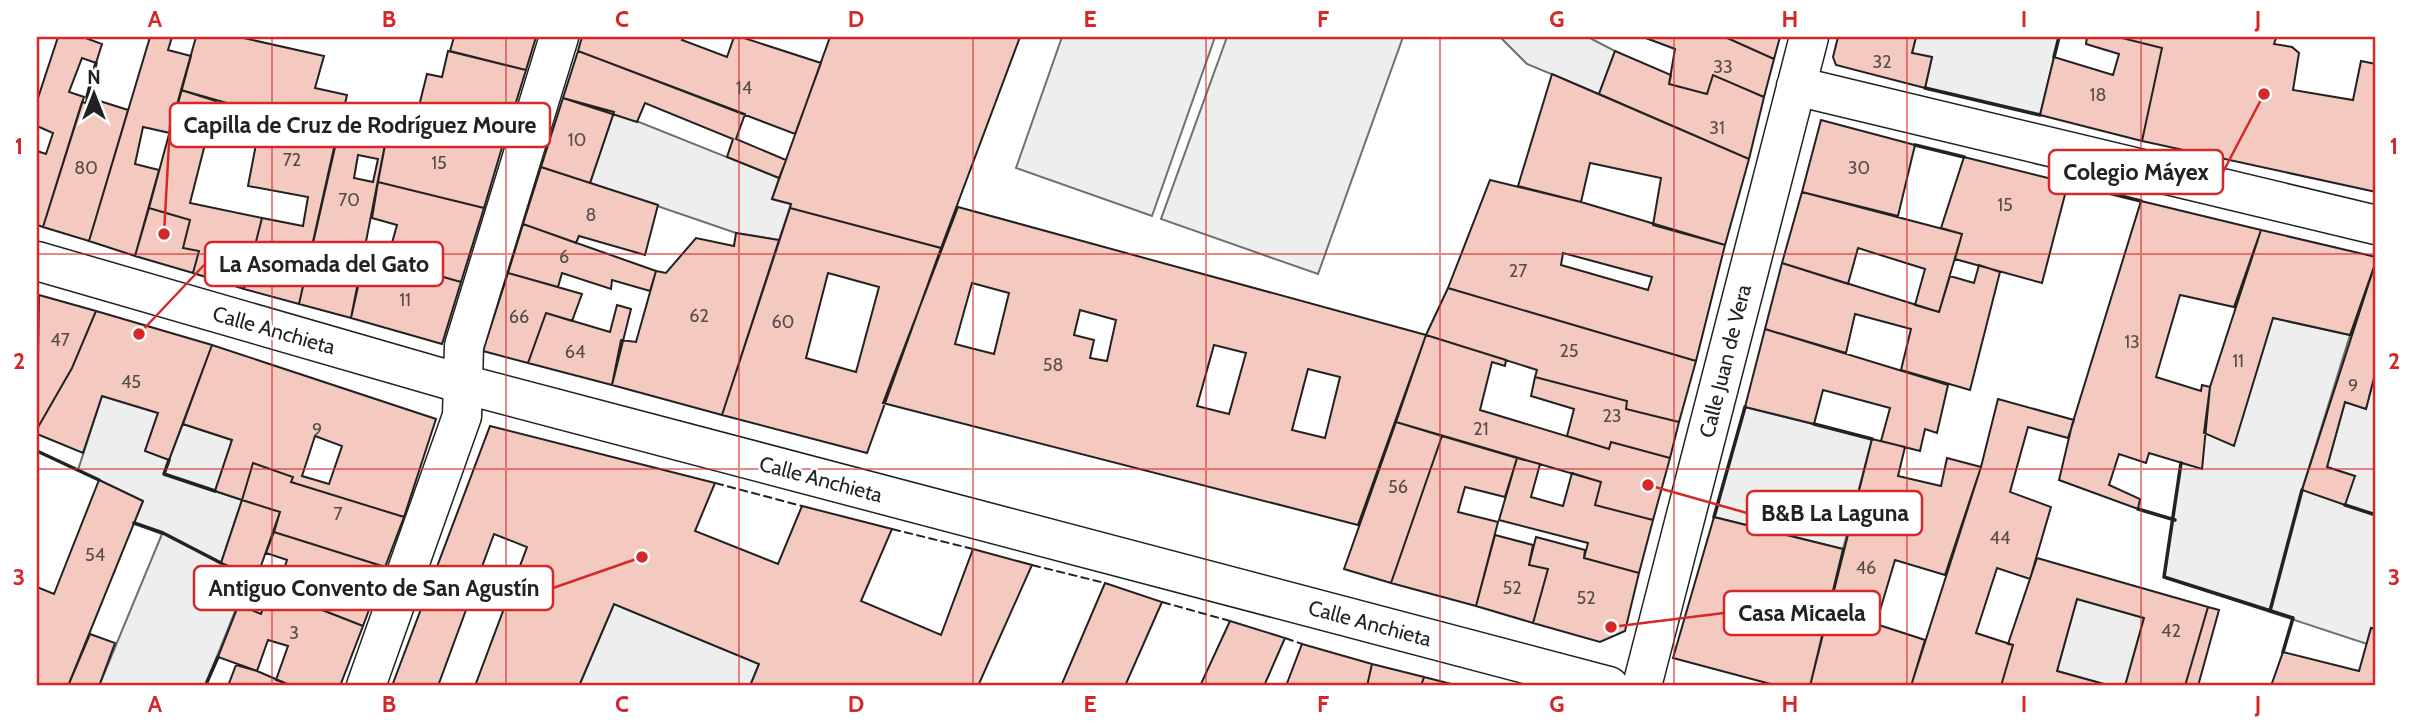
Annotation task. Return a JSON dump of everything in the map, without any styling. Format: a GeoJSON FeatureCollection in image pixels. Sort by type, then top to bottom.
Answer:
{"type":"FeatureCollection","features":[{"type":"Feature","properties":{"kind":"street"},"geometry":{"type":"LineString","coordinates":[[366,686],[462,416],[464,346],[559,37]]}},
{"type":"Feature","properties":{"kind":"street","name":"Calle Juan de Vera"},"geometry":{"type":"LineString","coordinates":[[1642,686],[1809,37]]}},
{"type":"Feature","properties":{"kind":"street"},"geometry":{"type":"LineString","coordinates":[[1796,86],[2376,225]]}},
{"type":"Feature","properties":{"kind":"street","name":"Calle Anchieta"},"geometry":{"type":"LineString","coordinates":[[37,261],[463,384],[1609,686]]}},
{"type":"Feature","properties":{"kind":"shaded area"},"geometry":{"type":"Polygon","coordinates":[[[1062,37],[1215,37],[1152,216],[1016,168],[1062,37]]]}},
{"type":"Feature","properties":{"kind":"shaded area"},"geometry":{"type":"Polygon","coordinates":[[[1227,37],[1403,37],[1318,274],[1161,219],[1227,37]]]}},
{"type":"Feature","properties":{"kind":"shaded area"},"geometry":{"type":"Polygon","coordinates":[[[1500,37],[1588,37],[1615,51],[1599,94],[1527,64],[1500,37]]]}},
{"type":"Feature","properties":{"kind":"shaded area"},"geometry":{"type":"Polygon","coordinates":[[[1916,37],[2059,37],[2040,115],[1925,88],[1932,57],[1912,53],[1916,37]]]}},
{"type":"Feature","properties":{"kind":"shaded area"},"geometry":{"type":"Polygon","coordinates":[[[614,112],[779,178],[772,199],[791,204],[779,240],[736,233],[590,183],[614,112]]]}},
{"type":"Feature","properties":{"kind":"shaded area"},"geometry":{"type":"Polygon","coordinates":[[[2273,318],[2350,335],[2302,490],[2354,476],[2327,467],[2345,402],[2366,409],[2376,370],[2376,629],[2371,628],[2367,644],[2164,577],[2181,463],[2202,468],[2204,433],[2273,318]]]}},
{"type":"Feature","properties":{"kind":"shaded area"},"geometry":{"type":"Polygon","coordinates":[[[102,396],[158,413],[145,451],[169,460],[183,424],[232,440],[215,491],[242,500],[221,563],[250,574],[205,686],[99,686],[162,534],[134,523],[143,501],[78,470],[102,396]]]}},
{"type":"Feature","properties":{"kind":"shaded area"},"geometry":{"type":"Polygon","coordinates":[[[1745,407],[1872,439],[1843,549],[1714,517],[1745,407]]]}},
{"type":"Feature","properties":{"kind":"shaded area"},"geometry":{"type":"Polygon","coordinates":[[[2077,599],[2144,618],[2125,686],[2111,686],[2057,671],[2077,599]]]}},
{"type":"Feature","properties":{"kind":"shaded area"},"geometry":{"type":"Polygon","coordinates":[[[614,604],[759,664],[750,686],[579,686],[614,604]]]}},
{"type":"Feature","properties":{"kind":"building"},"geometry":{"type":"Polygon","coordinates":[[[58,37],[83,37],[102,44],[96,63],[82,58],[69,92],[84,97],[43,227],[37,225],[37,151],[46,154],[53,133],[37,126],[37,101],[58,37]]]}},
{"type":"Feature","properties":{"kind":"building"},"geometry":{"type":"Polygon","coordinates":[[[150,37],[172,37],[168,50],[191,56],[170,133],[143,127],[135,164],[159,170],[135,256],[89,241],[150,37]]]}},
{"type":"Feature","properties":{"kind":"building"},"geometry":{"type":"Polygon","coordinates":[[[196,37],[239,37],[324,56],[315,88],[347,95],[299,304],[244,289],[262,218],[303,226],[308,197],[248,186],[262,113],[181,90],[196,37]]]}},
{"type":"Feature","properties":{"kind":"building"},"geometry":{"type":"Polygon","coordinates":[[[454,37],[536,37],[526,70],[450,51],[454,37]]]}},
{"type":"Feature","properties":{"kind":"building"},"geometry":{"type":"Polygon","coordinates":[[[582,37],[684,37],[682,40],[727,57],[734,37],[741,37],[821,63],[795,134],[578,51],[582,37]]]}},
{"type":"Feature","properties":{"kind":"building"},"geometry":{"type":"Polygon","coordinates":[[[830,37],[1020,37],[941,248],[790,208],[791,204],[772,199],[830,37]]]}},
{"type":"Feature","properties":{"kind":"building"},"geometry":{"type":"Polygon","coordinates":[[[1643,37],[1725,37],[1774,59],[1764,97],[1713,75],[1707,94],[1669,84],[1675,49],[1643,37]]]}},
{"type":"Feature","properties":{"kind":"building"},"geometry":{"type":"Polygon","coordinates":[[[1725,37],[1780,37],[1774,59],[1725,37]]]}},
{"type":"Feature","properties":{"kind":"building"},"geometry":{"type":"Polygon","coordinates":[[[1838,37],[1916,37],[1912,53],[1932,57],[1925,88],[1836,65],[1833,57],[1838,37]]]}},
{"type":"Feature","properties":{"kind":"building"},"geometry":{"type":"Polygon","coordinates":[[[2087,37],[2118,37],[2162,48],[2142,141],[2040,115],[2054,57],[2113,75],[2119,54],[2086,44],[2087,37]]]}},
{"type":"Feature","properties":{"kind":"building"},"geometry":{"type":"Polygon","coordinates":[[[2118,37],[2276,38],[2274,44],[2292,47],[2299,53],[2293,90],[2353,100],[2361,61],[2376,64],[2376,192],[2142,141],[2162,48],[2118,37]]]}},
{"type":"Feature","properties":{"kind":"building"},"geometry":{"type":"Polygon","coordinates":[[[448,51],[526,70],[503,144],[415,122],[427,74],[442,77],[448,51]]]}},
{"type":"Feature","properties":{"kind":"building"},"geometry":{"type":"Polygon","coordinates":[[[578,51],[745,114],[736,139],[786,160],[779,178],[727,157],[733,139],[645,103],[637,122],[563,98],[578,51]]]}},
{"type":"Feature","properties":{"kind":"building"},"geometry":{"type":"Polygon","coordinates":[[[1615,51],[1671,75],[1669,84],[1707,94],[1713,75],[1764,97],[1749,159],[1599,94],[1615,51]]]}},
{"type":"Feature","properties":{"kind":"building"},"geometry":{"type":"Polygon","coordinates":[[[1552,74],[1749,159],[1725,245],[1653,225],[1661,178],[1590,163],[1581,202],[1518,186],[1552,74]]]}},
{"type":"Feature","properties":{"kind":"building"},"geometry":{"type":"Polygon","coordinates":[[[181,90],[216,101],[190,203],[262,218],[244,289],[193,273],[199,251],[183,248],[190,220],[149,208],[181,90]]]}},
{"type":"Feature","properties":{"kind":"building"},"geometry":{"type":"Polygon","coordinates":[[[87,97],[128,110],[89,241],[43,227],[82,102],[86,103],[87,97]]]}},
{"type":"Feature","properties":{"kind":"building"},"geometry":{"type":"Polygon","coordinates":[[[563,98],[614,112],[590,183],[541,167],[563,98]]]}},
{"type":"Feature","properties":{"kind":"building"},"geometry":{"type":"Polygon","coordinates":[[[342,112],[390,119],[351,318],[299,304],[342,112]],[[358,155],[354,178],[373,182],[378,159],[358,155]]]}},
{"type":"Feature","properties":{"kind":"building"},"geometry":{"type":"Polygon","coordinates":[[[390,119],[415,122],[503,144],[484,208],[378,182],[390,119]]]}},
{"type":"Feature","properties":{"kind":"building"},"geometry":{"type":"Polygon","coordinates":[[[1821,120],[1915,145],[1898,216],[1802,192],[1821,120]]]}},
{"type":"Feature","properties":{"kind":"building"},"geometry":{"type":"Polygon","coordinates":[[[1964,157],[2068,183],[2042,283],[1955,259],[1962,234],[1941,228],[1964,157]]]}},
{"type":"Feature","properties":{"kind":"building"},"geometry":{"type":"Polygon","coordinates":[[[541,167],[658,205],[645,255],[579,236],[576,243],[523,224],[541,167]]]}},
{"type":"Feature","properties":{"kind":"building"},"geometry":{"type":"Polygon","coordinates":[[[1490,180],[1581,202],[1725,245],[1696,361],[1448,288],[1490,180]],[[1563,253],[1561,265],[1648,290],[1652,277],[1563,253]]]}},
{"type":"Feature","properties":{"kind":"building"},"geometry":{"type":"Polygon","coordinates":[[[378,182],[484,208],[461,282],[387,261],[397,225],[372,218],[378,182]]]}},
{"type":"Feature","properties":{"kind":"building"},"geometry":{"type":"Polygon","coordinates":[[[1802,192],[1962,234],[1939,312],[1915,305],[1925,269],[1858,248],[1848,284],[1782,263],[1802,192]]]}},
{"type":"Feature","properties":{"kind":"building"},"geometry":{"type":"Polygon","coordinates":[[[2141,201],[2261,230],[2234,307],[2180,295],[2156,377],[2201,391],[2202,385],[2210,387],[2202,469],[2149,453],[2146,463],[2119,454],[2109,485],[2140,499],[2138,509],[2059,480],[2072,425],[2141,201]]]}},
{"type":"Feature","properties":{"kind":"building"},"geometry":{"type":"Polygon","coordinates":[[[958,207],[1426,335],[1358,525],[883,403],[958,207]],[[972,283],[955,344],[994,354],[1009,293],[972,283]],[[1080,310],[1074,335],[1094,340],[1090,358],[1107,361],[1116,320],[1080,310]],[[1214,345],[1197,406],[1229,414],[1246,353],[1214,345]],[[1308,369],[1292,430],[1325,438],[1340,377],[1308,369]]]}},
{"type":"Feature","properties":{"kind":"building"},"geometry":{"type":"Polygon","coordinates":[[[149,208],[190,220],[183,248],[199,251],[193,273],[135,256],[149,208]]]}},
{"type":"Feature","properties":{"kind":"building"},"geometry":{"type":"Polygon","coordinates":[[[790,208],[941,248],[867,453],[722,415],[790,208]],[[828,273],[806,358],[856,372],[879,287],[828,273]]]}},
{"type":"Feature","properties":{"kind":"building"},"geometry":{"type":"Polygon","coordinates":[[[523,224],[656,271],[650,291],[612,280],[611,289],[562,273],[558,287],[508,273],[523,224]]]}},
{"type":"Feature","properties":{"kind":"building"},"geometry":{"type":"Polygon","coordinates":[[[2261,230],[2376,257],[2376,261],[2350,335],[2273,318],[2234,446],[2204,433],[2210,387],[2261,230]]]}},
{"type":"Feature","properties":{"kind":"building"},"geometry":{"type":"Polygon","coordinates":[[[736,233],[779,240],[722,415],[612,385],[621,340],[636,342],[656,271],[666,273],[696,238],[734,246],[736,233]]]}},
{"type":"Feature","properties":{"kind":"building"},"geometry":{"type":"Polygon","coordinates":[[[365,255],[461,282],[442,344],[351,318],[365,255]]]}},
{"type":"Feature","properties":{"kind":"building"},"geometry":{"type":"Polygon","coordinates":[[[2376,261],[2376,370],[2366,409],[2345,402],[2327,467],[2355,476],[2345,505],[2302,490],[2376,261]]]}},
{"type":"Feature","properties":{"kind":"building"},"geometry":{"type":"Polygon","coordinates":[[[1782,263],[1939,312],[1950,276],[1974,283],[1979,265],[2000,272],[1970,390],[1901,370],[1911,329],[1855,314],[1846,353],[1765,329],[1782,263]]]}},
{"type":"Feature","properties":{"kind":"building"},"geometry":{"type":"Polygon","coordinates":[[[508,273],[582,294],[572,321],[546,313],[528,363],[483,351],[508,273]]]}},
{"type":"Feature","properties":{"kind":"building"},"geometry":{"type":"Polygon","coordinates":[[[1448,288],[1696,361],[1679,422],[1626,409],[1627,401],[1535,377],[1537,370],[1426,335],[1448,288]]]}},
{"type":"Feature","properties":{"kind":"building"},"geometry":{"type":"Polygon","coordinates":[[[39,295],[96,311],[72,368],[37,429],[39,295]]]}},
{"type":"Feature","properties":{"kind":"building"},"geometry":{"type":"Polygon","coordinates":[[[617,305],[631,309],[612,385],[528,363],[546,313],[610,332],[617,305]]]}},
{"type":"Feature","properties":{"kind":"building"},"geometry":{"type":"Polygon","coordinates":[[[96,311],[212,345],[169,460],[145,451],[158,413],[102,396],[83,453],[37,434],[37,429],[72,368],[96,311]]]}},
{"type":"Feature","properties":{"kind":"building"},"geometry":{"type":"Polygon","coordinates":[[[1765,329],[1948,385],[1937,433],[1925,429],[1920,451],[1881,441],[1890,408],[1823,390],[1814,424],[1745,407],[1765,329]]]}},
{"type":"Feature","properties":{"kind":"building"},"geometry":{"type":"Polygon","coordinates":[[[1426,335],[1506,360],[1505,366],[1492,362],[1480,410],[1609,449],[1611,442],[1670,458],[1653,520],[1595,505],[1601,482],[1396,422],[1426,335]]]}},
{"type":"Feature","properties":{"kind":"building"},"geometry":{"type":"Polygon","coordinates":[[[212,345],[436,419],[404,517],[291,482],[293,477],[253,463],[242,500],[215,491],[232,440],[183,424],[212,345]],[[315,436],[302,476],[329,484],[342,446],[315,436]]]}},
{"type":"Feature","properties":{"kind":"building"},"geometry":{"type":"Polygon","coordinates":[[[1535,377],[1627,401],[1626,409],[1679,422],[1670,458],[1611,442],[1609,449],[1567,436],[1574,409],[1531,396],[1535,377]]]}},
{"type":"Feature","properties":{"kind":"building"},"geometry":{"type":"Polygon","coordinates":[[[1998,399],[2074,420],[2068,438],[2028,427],[2010,492],[2051,507],[2030,579],[1997,568],[1976,633],[2013,645],[2001,686],[1911,686],[1981,467],[1998,399]]]}},
{"type":"Feature","properties":{"kind":"building"},"geometry":{"type":"Polygon","coordinates":[[[1396,422],[1442,436],[1391,583],[1344,569],[1396,422]]]}},
{"type":"Feature","properties":{"kind":"building"},"geometry":{"type":"Polygon","coordinates":[[[490,426],[715,483],[695,531],[778,564],[802,506],[892,529],[861,601],[941,635],[973,549],[1032,565],[978,686],[750,686],[759,664],[614,604],[579,686],[475,686],[527,547],[494,534],[438,686],[392,686],[490,426]]]}},
{"type":"Feature","properties":{"kind":"building"},"geometry":{"type":"Polygon","coordinates":[[[1442,436],[1517,458],[1505,497],[1465,487],[1458,512],[1498,522],[1476,606],[1391,583],[1442,436]]]}},
{"type":"Feature","properties":{"kind":"building"},"geometry":{"type":"Polygon","coordinates":[[[1872,439],[1905,447],[1898,476],[1941,486],[1947,458],[1981,467],[1945,575],[1895,560],[1876,624],[1925,640],[1911,686],[1810,686],[1872,439]]]}},
{"type":"Feature","properties":{"kind":"building"},"geometry":{"type":"Polygon","coordinates":[[[1517,458],[1540,464],[1531,497],[1563,506],[1572,473],[1601,482],[1595,505],[1653,520],[1639,573],[1584,558],[1588,543],[1499,520],[1517,458]]]}},
{"type":"Feature","properties":{"kind":"building"},"geometry":{"type":"Polygon","coordinates":[[[253,463],[293,477],[291,482],[404,517],[385,567],[274,532],[280,512],[242,500],[253,463]]]}},
{"type":"Feature","properties":{"kind":"building"},"geometry":{"type":"Polygon","coordinates":[[[99,480],[143,501],[68,686],[37,686],[37,587],[54,594],[99,480]]]}},
{"type":"Feature","properties":{"kind":"building"},"geometry":{"type":"Polygon","coordinates":[[[242,500],[280,512],[257,577],[221,563],[242,500]]]}},
{"type":"Feature","properties":{"kind":"building"},"geometry":{"type":"Polygon","coordinates":[[[1714,517],[1843,549],[1810,686],[1778,686],[1673,658],[1714,517]]]}},
{"type":"Feature","properties":{"kind":"building"},"geometry":{"type":"Polygon","coordinates":[[[274,532],[385,567],[363,626],[277,592],[287,560],[266,553],[274,532]]]}},
{"type":"Feature","properties":{"kind":"building"},"geometry":{"type":"Polygon","coordinates":[[[1495,535],[1533,545],[1529,565],[1548,569],[1533,623],[1476,606],[1495,535]]]}},
{"type":"Feature","properties":{"kind":"building"},"geometry":{"type":"Polygon","coordinates":[[[1536,537],[1585,550],[1584,558],[1639,573],[1625,631],[1600,642],[1533,623],[1548,569],[1529,565],[1536,537]]]}},
{"type":"Feature","properties":{"kind":"building"},"geometry":{"type":"Polygon","coordinates":[[[2037,558],[2208,607],[2185,686],[2125,686],[2144,618],[2077,599],[2057,671],[2111,686],[2001,686],[2013,645],[2008,644],[2037,558]]]}},
{"type":"Feature","properties":{"kind":"building"},"geometry":{"type":"Polygon","coordinates":[[[248,581],[363,626],[340,686],[292,686],[276,680],[288,646],[268,640],[257,671],[218,657],[248,581]],[[249,586],[242,606],[261,614],[268,594],[249,586]]]}},
{"type":"Feature","properties":{"kind":"building"},"geometry":{"type":"Polygon","coordinates":[[[1105,583],[1162,602],[1125,686],[1061,686],[1105,583]]]}},
{"type":"Feature","properties":{"kind":"building"},"geometry":{"type":"Polygon","coordinates":[[[2208,607],[2219,610],[2198,686],[2185,686],[2208,607]]]}},
{"type":"Feature","properties":{"kind":"building"},"geometry":{"type":"Polygon","coordinates":[[[1230,621],[1285,638],[1264,686],[1200,686],[1230,621]]]}},
{"type":"Feature","properties":{"kind":"building"},"geometry":{"type":"Polygon","coordinates":[[[2371,628],[2376,629],[2376,686],[2271,686],[2283,652],[2359,671],[2371,628]]]}},
{"type":"Feature","properties":{"kind":"building"},"geometry":{"type":"Polygon","coordinates":[[[90,634],[115,643],[99,686],[68,686],[90,634]]]}},
{"type":"Feature","properties":{"kind":"building"},"geometry":{"type":"Polygon","coordinates":[[[1302,644],[1372,664],[1367,686],[1286,686],[1302,644]]]}},
{"type":"Feature","properties":{"kind":"building"},"geometry":{"type":"Polygon","coordinates":[[[1372,664],[1424,677],[1421,686],[1367,686],[1372,664]]]}},
{"type":"Feature","properties":{"kind":"building"},"geometry":{"type":"Polygon","coordinates":[[[236,665],[257,671],[292,686],[228,686],[236,665]]]}},
{"type":"Feature","properties":{"kind":"building"},"geometry":{"type":"Polygon","coordinates":[[[1424,677],[1459,686],[1421,686],[1424,677]]]}},
{"type":"Feature","properties":{"kind":"fence"},"geometry":{"type":"LineString","coordinates":[[715,483],[802,506]]}},
{"type":"Feature","properties":{"kind":"fence"},"geometry":{"type":"LineString","coordinates":[[892,529],[973,549]]}},
{"type":"Feature","properties":{"kind":"fence"},"geometry":{"type":"LineString","coordinates":[[1032,565],[1105,583]]}},
{"type":"Feature","properties":{"kind":"fence"},"geometry":{"type":"LineString","coordinates":[[1162,602],[1230,621]]}},
{"type":"Feature","properties":{"kind":"fence"},"geometry":{"type":"LineString","coordinates":[[1285,638],[1302,644]]}},
{"type":"Feature","properties":{"kind":"wall"},"geometry":{"type":"LineString","coordinates":[[2054,57],[2059,37]]}},
{"type":"Feature","properties":{"kind":"wall"},"geometry":{"type":"LineString","coordinates":[[87,97],[96,63]]}},
{"type":"Feature","properties":{"kind":"wall"},"geometry":{"type":"LineString","coordinates":[[1925,88],[2040,115]]}},
{"type":"Feature","properties":{"kind":"wall"},"geometry":{"type":"LineString","coordinates":[[1915,145],[1964,157]]}},
{"type":"Feature","properties":{"kind":"wall"},"geometry":{"type":"LineString","coordinates":[[2068,183],[2141,201]]}},
{"type":"Feature","properties":{"kind":"wall"},"geometry":{"type":"LineString","coordinates":[[1714,517],[1745,407]]}},
{"type":"Feature","properties":{"kind":"wall"},"geometry":{"type":"LineString","coordinates":[[1814,424],[1872,439]]}},
{"type":"Feature","properties":{"kind":"wall"},"geometry":{"type":"LineString","coordinates":[[37,451],[99,480]]}},
{"type":"Feature","properties":{"kind":"wall"},"geometry":{"type":"LineString","coordinates":[[169,460],[164,474],[215,491]]}},
{"type":"Feature","properties":{"kind":"wall"},"geometry":{"type":"LineString","coordinates":[[2181,463],[2164,577],[2293,618],[2283,652]]}},
{"type":"Feature","properties":{"kind":"wall"},"geometry":{"type":"LineString","coordinates":[[2270,611],[2302,490]]}},
{"type":"Feature","properties":{"kind":"wall"},"geometry":{"type":"LineString","coordinates":[[2345,505],[2376,515]]}},
{"type":"Feature","properties":{"kind":"wall"},"geometry":{"type":"LineString","coordinates":[[2138,509],[2175,520]]}},
{"type":"Feature","properties":{"kind":"wall"},"geometry":{"type":"LineString","coordinates":[[134,523],[163,533],[221,563]]}},
{"type":"Feature","properties":{"kind":"wall"},"geometry":{"type":"LineString","coordinates":[[207,682],[218,657]]}},
{"type":"Feature","properties":{"kind":"place","name":"Colegio Máyex"},"geometry":{"type":"Point","coordinates":[2264,94]}},
{"type":"Feature","properties":{"kind":"place","name":"Capilla de Cruz de Rodríguez Moure"},"geometry":{"type":"Point","coordinates":[164,234]}},
{"type":"Feature","properties":{"kind":"place","name":"La Asomada del Gato"},"geometry":{"type":"Point","coordinates":[139,334]}},
{"type":"Feature","properties":{"kind":"place","name":"B&B La Laguna"},"geometry":{"type":"Point","coordinates":[1648,485]}},
{"type":"Feature","properties":{"kind":"place","name":"Antiguo Convento de San Agustín"},"geometry":{"type":"Point","coordinates":[642,557]}},
{"type":"Feature","properties":{"kind":"place","name":"Casa Micaela"},"geometry":{"type":"Point","coordinates":[1611,627]}}]}
